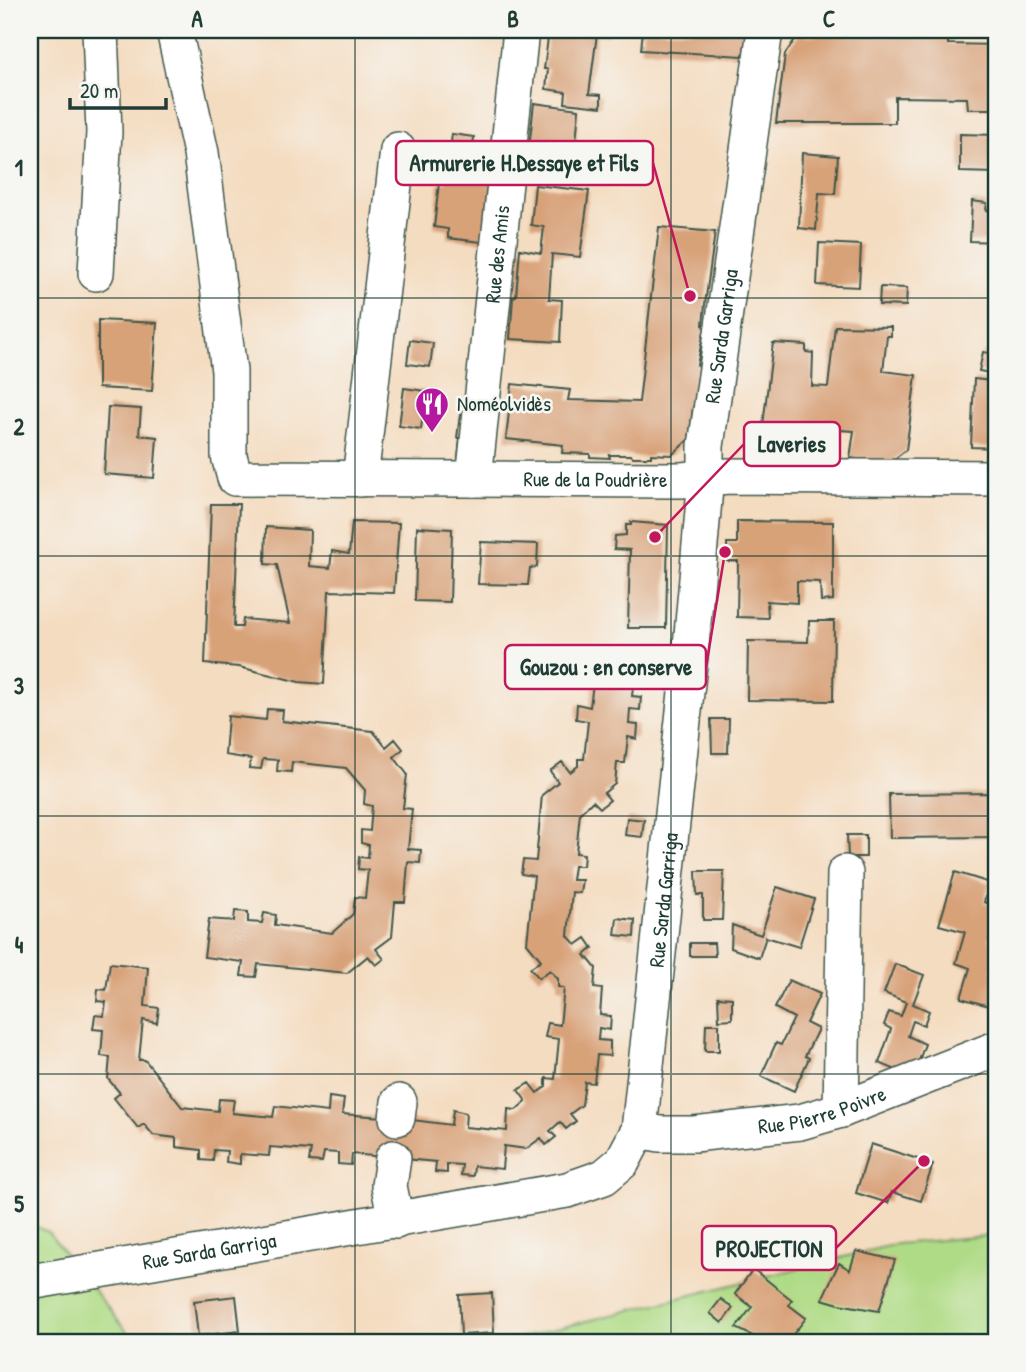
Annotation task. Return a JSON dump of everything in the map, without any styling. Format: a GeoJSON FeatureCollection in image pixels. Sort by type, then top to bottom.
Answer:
{"type":"FeatureCollection","features":[{"type":"Feature","properties":{"kind":"street"},"geometry":{"type":"LineString","coordinates":[[96,273],[104,132],[100,30]]}},
{"type":"Feature","properties":{"kind":"street","name":"Rue de la Poudrière"},"geometry":{"type":"LineString","coordinates":[[174,30],[201,153],[229,371],[229,456],[235,478],[996,478]]}},
{"type":"Feature","properties":{"kind":"street","name":"Rue des Amis"},"geometry":{"type":"LineString","coordinates":[[474,479],[521,30]]}},
{"type":"Feature","properties":{"kind":"street","name":"Rue Sarda Garriga"},"geometry":{"type":"LineString","coordinates":[[30,1282],[567,1190],[604,1177],[622,1162],[639,1130],[690,660],[706,477],[706,446],[765,30]]}},
{"type":"Feature","properties":{"kind":"street"},"geometry":{"type":"LineString","coordinates":[[359,479],[398,150]]}},
{"type":"Feature","properties":{"kind":"street"},"geometry":{"type":"LineString","coordinates":[[841,1110],[845,873]]}},
{"type":"Feature","properties":{"kind":"street","name":"Rue Pierre Poivre"},"geometry":{"type":"LineString","coordinates":[[639,1130],[660,1134],[694,1134],[800,1122],[841,1110],[996,1049]]}},
{"type":"Feature","properties":{"kind":"street"},"geometry":{"type":"LineString","coordinates":[[393,1158],[389,1186],[396,1220]]}},
{"type":"Feature","properties":{"kind":"green space"},"geometry":{"type":"Polygon","coordinates":[[[30,1224],[48,1232],[135,1342],[30,1342],[30,1224]]]}},
{"type":"Feature","properties":{"kind":"green space"},"geometry":{"type":"Polygon","coordinates":[[[996,1235],[996,1342],[493,1342],[515,1339],[896,1244],[996,1235]]]}},
{"type":"Feature","properties":{"kind":"building"},"geometry":{"type":"Polygon","coordinates":[[[549,30],[609,30],[608,36],[597,34],[589,94],[601,95],[601,107],[565,103],[566,92],[546,89],[548,69],[544,69],[549,30]]]}},
{"type":"Feature","properties":{"kind":"building"},"geometry":{"type":"Polygon","coordinates":[[[643,30],[748,30],[743,56],[641,50],[643,30]]]}},
{"type":"Feature","properties":{"kind":"building"},"geometry":{"type":"Polygon","coordinates":[[[798,35],[948,36],[948,44],[996,45],[996,109],[968,109],[967,98],[895,97],[895,123],[776,123],[785,54],[798,35]]]}},
{"type":"Feature","properties":{"kind":"building"},"geometry":{"type":"Polygon","coordinates":[[[534,103],[579,109],[575,154],[529,149],[534,103]]]}},
{"type":"Feature","properties":{"kind":"building"},"geometry":{"type":"Polygon","coordinates":[[[452,134],[474,137],[469,179],[497,182],[490,243],[448,238],[448,229],[434,227],[439,183],[446,183],[452,134]]]}},
{"type":"Feature","properties":{"kind":"building"},"geometry":{"type":"Polygon","coordinates":[[[960,134],[996,135],[996,173],[960,172],[960,134]]]}},
{"type":"Feature","properties":{"kind":"building"},"geometry":{"type":"Polygon","coordinates":[[[802,153],[838,156],[835,194],[819,193],[816,230],[799,228],[802,153]]]}},
{"type":"Feature","properties":{"kind":"building"},"geometry":{"type":"Polygon","coordinates":[[[535,185],[589,191],[580,257],[552,254],[549,299],[562,300],[560,342],[510,339],[520,249],[541,253],[544,227],[531,225],[535,185]]]}},
{"type":"Feature","properties":{"kind":"building"},"geometry":{"type":"Polygon","coordinates":[[[972,201],[987,203],[986,210],[996,211],[996,242],[970,241],[972,201]]]}},
{"type":"Feature","properties":{"kind":"building"},"geometry":{"type":"Polygon","coordinates":[[[659,227],[715,232],[705,304],[705,326],[697,365],[701,367],[689,439],[672,455],[609,455],[610,458],[562,453],[563,445],[506,439],[512,384],[570,390],[568,400],[639,402],[659,227]]]}},
{"type":"Feature","properties":{"kind":"building"},"geometry":{"type":"Polygon","coordinates":[[[819,243],[861,245],[859,287],[817,285],[819,243]]]}},
{"type":"Feature","properties":{"kind":"building"},"geometry":{"type":"Polygon","coordinates":[[[880,287],[907,288],[906,306],[879,305],[880,287]]]}},
{"type":"Feature","properties":{"kind":"building"},"geometry":{"type":"Polygon","coordinates":[[[98,320],[157,323],[152,391],[98,388],[98,320]]]}},
{"type":"Feature","properties":{"kind":"building"},"geometry":{"type":"Polygon","coordinates":[[[835,326],[891,327],[891,336],[887,336],[883,371],[916,375],[906,450],[887,465],[850,458],[854,431],[763,425],[773,343],[806,345],[806,352],[813,353],[812,386],[828,387],[835,326]]]}},
{"type":"Feature","properties":{"kind":"building"},"geometry":{"type":"Polygon","coordinates":[[[410,340],[433,343],[430,367],[407,364],[410,340]]]}},
{"type":"Feature","properties":{"kind":"building"},"geometry":{"type":"Polygon","coordinates":[[[983,352],[996,354],[996,374],[979,371],[983,352]]]}},
{"type":"Feature","properties":{"kind":"building"},"geometry":{"type":"Polygon","coordinates":[[[974,379],[991,381],[991,396],[996,396],[996,448],[971,447],[974,379]]]}},
{"type":"Feature","properties":{"kind":"building"},"geometry":{"type":"Polygon","coordinates":[[[404,388],[426,391],[421,429],[399,426],[404,388]]]}},
{"type":"Feature","properties":{"kind":"building"},"geometry":{"type":"Polygon","coordinates":[[[108,407],[141,409],[139,435],[157,437],[154,478],[104,474],[108,407]]]}},
{"type":"Feature","properties":{"kind":"building"},"geometry":{"type":"Polygon","coordinates":[[[460,415],[472,417],[467,461],[458,460],[460,415]]]}},
{"type":"Feature","properties":{"kind":"building"},"geometry":{"type":"Polygon","coordinates":[[[211,504],[239,504],[234,627],[242,627],[243,619],[290,623],[277,565],[265,564],[266,527],[310,530],[309,566],[330,568],[332,551],[349,554],[352,522],[399,523],[394,593],[329,591],[324,684],[299,682],[239,667],[205,664],[211,504]]]}},
{"type":"Feature","properties":{"kind":"building"},"geometry":{"type":"Polygon","coordinates":[[[737,521],[833,522],[833,600],[821,601],[820,582],[797,581],[797,603],[767,601],[768,618],[737,617],[738,561],[727,561],[727,543],[737,543],[737,521]]]}},
{"type":"Feature","properties":{"kind":"building"},"geometry":{"type":"Polygon","coordinates":[[[631,522],[668,525],[666,628],[628,628],[630,550],[614,549],[615,536],[626,535],[626,525],[631,525],[631,522]]]}},
{"type":"Feature","properties":{"kind":"building"},"geometry":{"type":"Polygon","coordinates":[[[417,527],[452,529],[450,602],[415,601],[417,527]]]}},
{"type":"Feature","properties":{"kind":"building"},"geometry":{"type":"Polygon","coordinates":[[[481,542],[538,544],[537,567],[530,568],[528,585],[478,584],[481,542]]]}},
{"type":"Feature","properties":{"kind":"building"},"geometry":{"type":"Polygon","coordinates":[[[809,621],[834,621],[833,701],[747,700],[748,641],[808,642],[809,621]]]}},
{"type":"Feature","properties":{"kind":"building"},"geometry":{"type":"Polygon","coordinates":[[[595,667],[635,671],[632,696],[641,697],[640,710],[630,709],[629,724],[638,725],[637,739],[628,737],[625,763],[617,763],[615,784],[604,793],[610,800],[600,808],[593,801],[580,813],[576,853],[584,854],[583,866],[574,866],[572,880],[582,880],[580,893],[572,892],[568,936],[576,945],[586,938],[593,948],[585,955],[596,968],[594,988],[602,989],[600,1015],[611,1016],[610,1030],[599,1028],[598,1040],[610,1041],[610,1056],[597,1055],[594,1083],[585,1082],[582,1105],[570,1114],[576,1121],[566,1129],[560,1122],[550,1131],[556,1137],[546,1145],[541,1138],[526,1149],[504,1146],[502,1169],[474,1166],[473,1176],[461,1175],[462,1165],[447,1164],[447,1173],[435,1172],[436,1162],[352,1154],[351,1165],[338,1164],[338,1153],[324,1152],[322,1162],[309,1161],[311,1150],[270,1147],[269,1156],[240,1154],[240,1164],[226,1162],[227,1151],[214,1150],[213,1161],[201,1160],[201,1150],[176,1147],[176,1138],[153,1135],[144,1124],[138,1128],[114,1098],[120,1093],[108,1079],[110,1057],[101,1056],[103,1030],[93,1029],[95,1015],[104,1016],[106,1002],[97,1001],[98,989],[106,990],[110,963],[148,967],[145,1006],[159,1008],[157,1023],[143,1020],[139,1060],[145,1060],[182,1107],[218,1111],[219,1099],[234,1100],[232,1113],[273,1117],[275,1106],[328,1112],[329,1097],[344,1099],[342,1114],[451,1125],[453,1110],[466,1113],[465,1127],[507,1131],[508,1109],[516,1110],[526,1101],[518,1090],[529,1083],[537,1093],[546,1087],[546,1078],[555,1079],[559,1039],[545,1037],[548,1023],[560,1025],[564,988],[558,987],[558,979],[550,970],[539,978],[530,968],[541,960],[527,943],[534,876],[521,874],[523,860],[536,861],[542,795],[558,782],[550,771],[562,762],[570,772],[578,766],[578,759],[584,759],[588,721],[576,719],[577,704],[590,707],[595,667]]]}},
{"type":"Feature","properties":{"kind":"building"},"geometry":{"type":"Polygon","coordinates":[[[267,709],[283,710],[282,721],[373,731],[386,747],[395,739],[403,749],[394,757],[407,774],[403,808],[412,809],[408,849],[421,850],[420,863],[408,862],[405,902],[395,902],[392,937],[376,949],[384,959],[376,965],[368,956],[347,973],[258,964],[256,977],[241,976],[243,962],[204,957],[209,919],[234,921],[235,911],[248,912],[248,922],[262,923],[264,913],[276,915],[275,925],[332,933],[353,914],[355,897],[365,898],[368,870],[358,869],[359,857],[368,858],[369,845],[361,843],[361,830],[370,831],[372,806],[364,804],[365,790],[346,768],[292,762],[291,772],[277,771],[278,760],[263,759],[261,769],[249,768],[251,759],[225,755],[228,716],[266,720],[267,709]]]}},
{"type":"Feature","properties":{"kind":"building"},"geometry":{"type":"Polygon","coordinates":[[[711,719],[729,719],[728,753],[712,753],[711,719]]]}},
{"type":"Feature","properties":{"kind":"building"},"geometry":{"type":"Polygon","coordinates":[[[996,793],[996,837],[890,838],[889,794],[996,793]]]}},
{"type":"Feature","properties":{"kind":"building"},"geometry":{"type":"Polygon","coordinates":[[[627,818],[644,820],[642,837],[625,835],[627,818]]]}},
{"type":"Feature","properties":{"kind":"building"},"geometry":{"type":"Polygon","coordinates":[[[847,835],[866,835],[866,857],[848,857],[847,835]]]}},
{"type":"Feature","properties":{"kind":"building"},"geometry":{"type":"Polygon","coordinates":[[[696,871],[724,871],[722,920],[703,920],[703,895],[697,895],[696,871]]]}},
{"type":"Feature","properties":{"kind":"building"},"geometry":{"type":"Polygon","coordinates":[[[955,872],[990,883],[984,902],[996,906],[989,940],[996,944],[992,971],[996,972],[996,1008],[961,998],[970,968],[956,963],[965,932],[939,925],[955,872]]]}},
{"type":"Feature","properties":{"kind":"building"},"geometry":{"type":"Polygon","coordinates":[[[777,887],[814,899],[799,947],[766,937],[759,958],[731,948],[732,925],[761,935],[777,887]]]}},
{"type":"Feature","properties":{"kind":"building"},"geometry":{"type":"Polygon","coordinates":[[[617,918],[635,920],[634,937],[615,935],[617,918]]]}},
{"type":"Feature","properties":{"kind":"building"},"geometry":{"type":"Polygon","coordinates":[[[690,943],[714,943],[715,956],[690,956],[690,943]]]}},
{"type":"Feature","properties":{"kind":"building"},"geometry":{"type":"Polygon","coordinates":[[[895,964],[924,975],[913,1004],[929,1011],[924,1025],[913,1021],[908,1036],[925,1044],[913,1077],[879,1063],[891,1029],[884,1025],[889,1012],[901,1016],[906,1002],[884,993],[895,964]]]}},
{"type":"Feature","properties":{"kind":"building"},"geometry":{"type":"Polygon","coordinates":[[[789,980],[820,994],[806,1023],[818,1029],[805,1056],[809,1058],[794,1091],[761,1076],[776,1043],[781,1045],[794,1018],[775,1008],[789,980]]]}},
{"type":"Feature","properties":{"kind":"building"},"geometry":{"type":"Polygon","coordinates":[[[718,997],[732,998],[732,1019],[719,1020],[718,997]]]}},
{"type":"Feature","properties":{"kind":"building"},"geometry":{"type":"Polygon","coordinates":[[[706,1024],[719,1024],[719,1051],[705,1051],[706,1024]]]}},
{"type":"Feature","properties":{"kind":"building"},"geometry":{"type":"Polygon","coordinates":[[[871,1144],[933,1164],[921,1201],[892,1192],[888,1203],[856,1193],[871,1144]]]}},
{"type":"Feature","properties":{"kind":"building"},"geometry":{"type":"Polygon","coordinates":[[[856,1251],[895,1260],[879,1311],[822,1299],[839,1263],[850,1270],[856,1251]]]}},
{"type":"Feature","properties":{"kind":"building"},"geometry":{"type":"Polygon","coordinates":[[[753,1269],[792,1300],[789,1305],[806,1318],[787,1342],[765,1342],[736,1328],[752,1307],[735,1294],[753,1269]]]}},
{"type":"Feature","properties":{"kind":"building"},"geometry":{"type":"Polygon","coordinates":[[[492,1293],[494,1333],[461,1335],[459,1295],[492,1293]]]}},
{"type":"Feature","properties":{"kind":"building"},"geometry":{"type":"Polygon","coordinates":[[[236,1296],[240,1331],[198,1336],[194,1301],[236,1296]]]}},
{"type":"Feature","properties":{"kind":"building"},"geometry":{"type":"Polygon","coordinates":[[[721,1299],[733,1308],[722,1323],[710,1313],[721,1299]]]}},
{"type":"Feature","properties":{"kind":"place","name":"Armurerie H.Dessaye et Fils"},"geometry":{"type":"Point","coordinates":[690,296]}},
{"type":"Feature","properties":{"kind":"place","name":"Noméolvidès"},"geometry":{"type":"Point","coordinates":[432,434]}},
{"type":"Feature","properties":{"kind":"place","name":"Laveries"},"geometry":{"type":"Point","coordinates":[655,537]}},
{"type":"Feature","properties":{"kind":"place","name":"Gouzou : en conserve"},"geometry":{"type":"Point","coordinates":[725,552]}},
{"type":"Feature","properties":{"kind":"place","name":"PROJECTION"},"geometry":{"type":"Point","coordinates":[924,1161]}}]}
